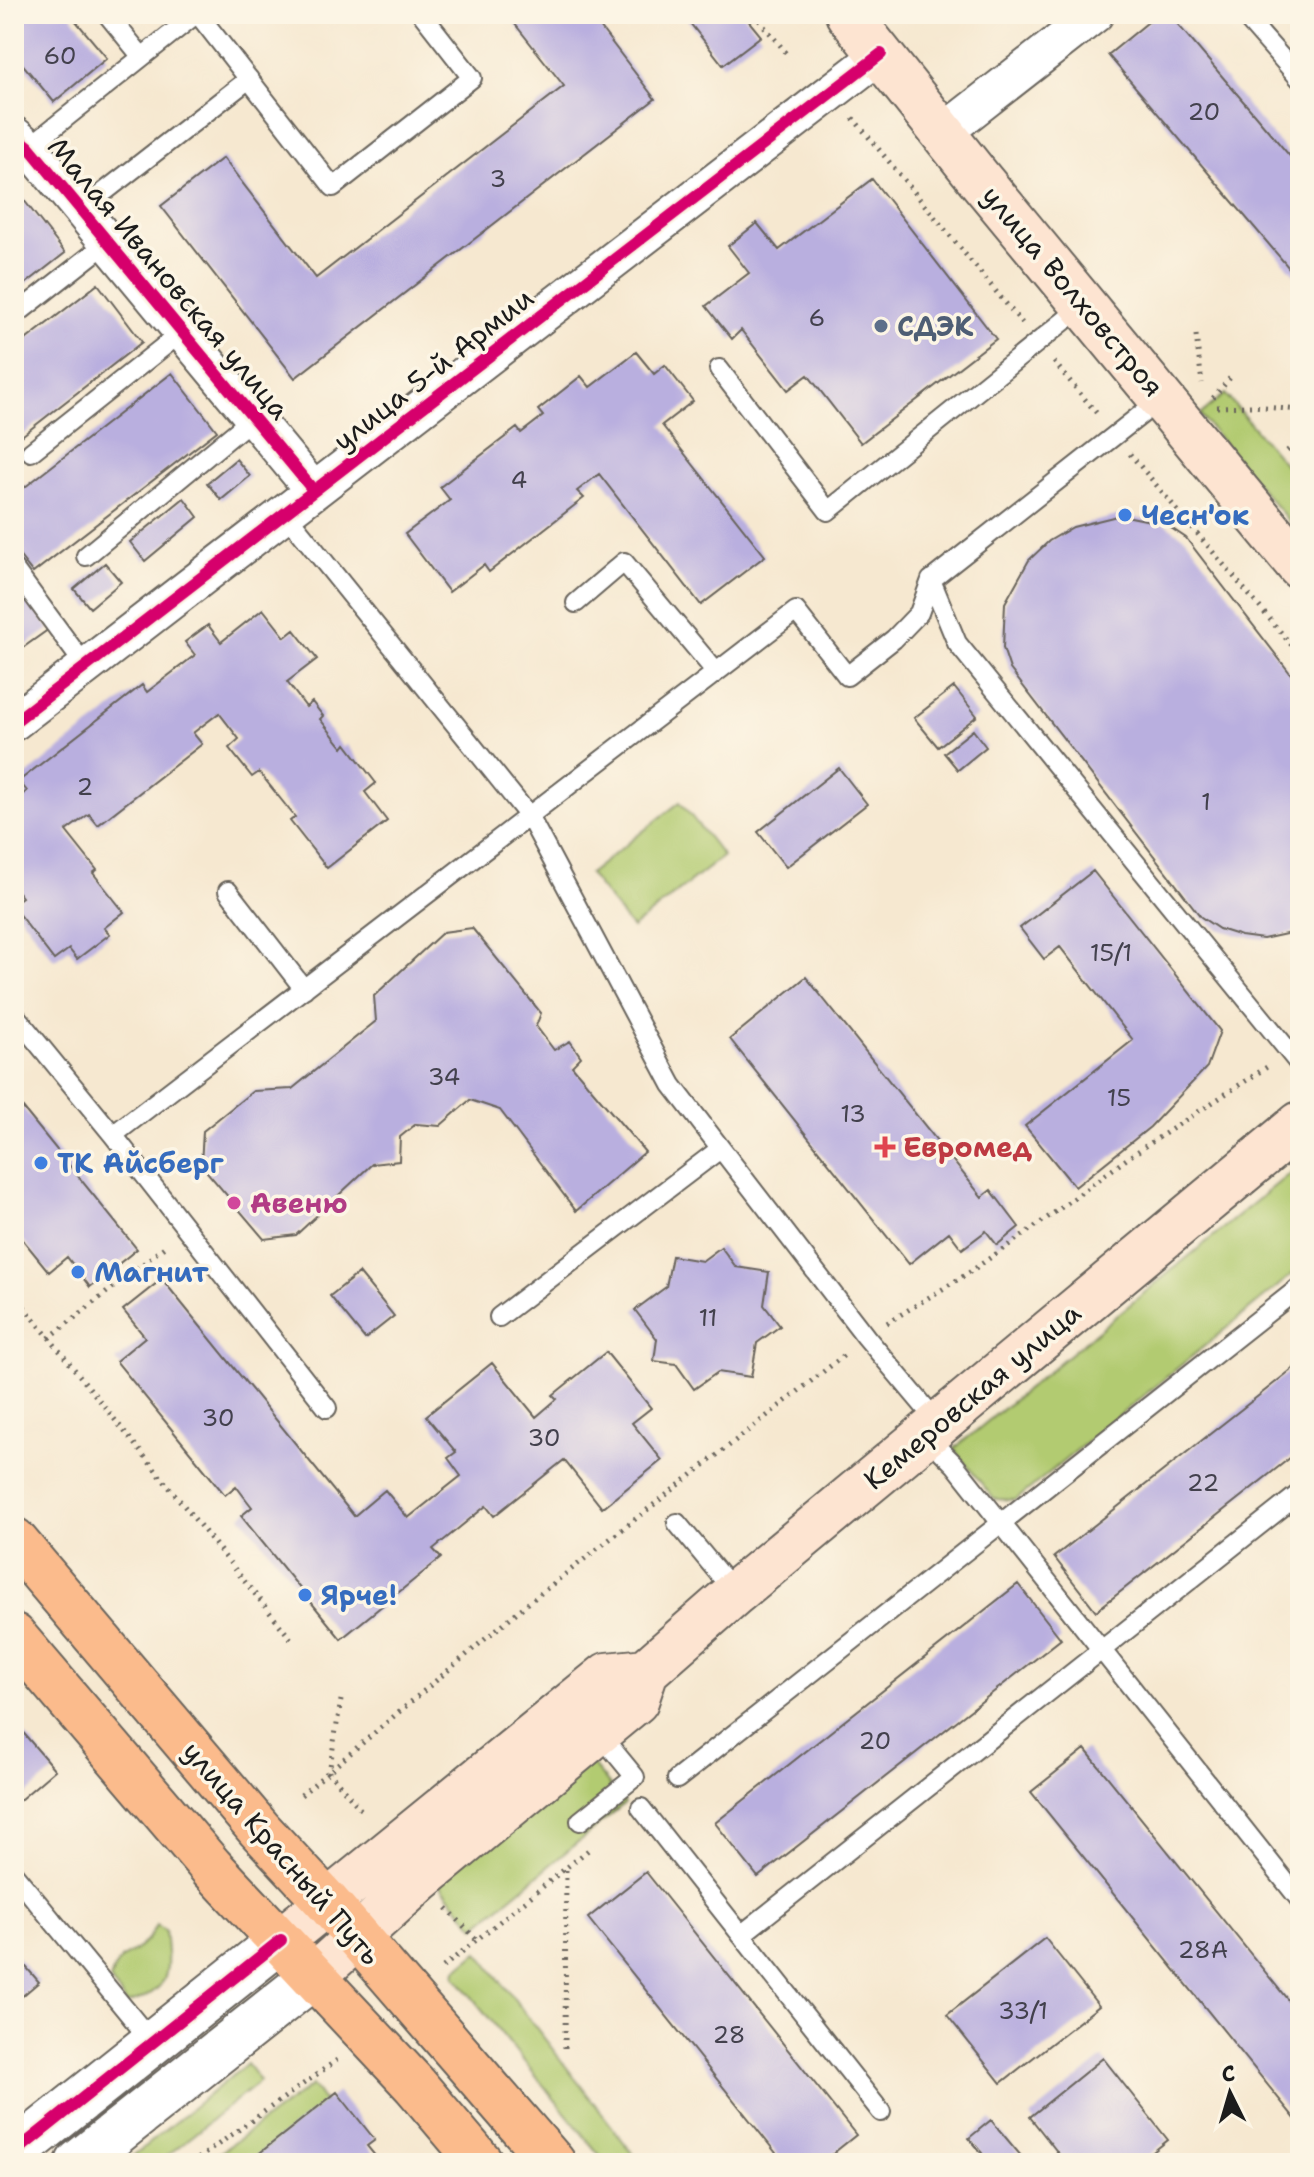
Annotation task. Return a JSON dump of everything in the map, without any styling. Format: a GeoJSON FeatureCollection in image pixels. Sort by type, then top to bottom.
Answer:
{"type":"FeatureCollection","features":[{"type":"Feature","properties":{"kind":"main road","name":"улица Волховстроя"},"geometry":{"type":"LineString","coordinates":[[848,14],[1084,305],[1182,396],[1300,567]]}},
{"type":"Feature","properties":{"kind":"main road","name":"Кемеровская улица"},"geometry":{"type":"LineString","coordinates":[[314,1976],[421,1879],[636,1701],[646,1671],[735,1593],[1300,1124]]}},
{"type":"Feature","properties":{"kind":"main road","name":"улица Красный Путь"},"geometry":{"type":"LineString","coordinates":[[14,1540],[259,1829],[327,1902],[553,2163]]}},
{"type":"Feature","properties":{"kind":"main road","name":"улица Красный Путь"},"geometry":{"type":"LineString","coordinates":[[14,1636],[211,1867],[415,2085],[481,2163]]}},
{"type":"Feature","properties":{"kind":"main road"},"geometry":{"type":"LineString","coordinates":[[281,1940],[607,1675],[646,1671]]}},
{"type":"Feature","properties":{"kind":"street"},"geometry":{"type":"LineString","coordinates":[[944,132],[1095,14]]}},
{"type":"Feature","properties":{"kind":"street","name":"улица 5-й Армии"},"geometry":{"type":"LineString","coordinates":[[14,722],[881,54]]}},
{"type":"Feature","properties":{"kind":"street","name":"Малая Ивановская улица"},"geometry":{"type":"LineString","coordinates":[[19,147],[81,210],[314,491]]}},
{"type":"Feature","properties":{"kind":"street"},"geometry":{"type":"LineString","coordinates":[[14,2153],[281,1940]]}},
{"type":"Feature","properties":{"kind":"street","name":"Кемеровская улица"},"geometry":{"type":"LineString","coordinates":[[78,2163],[314,1976]]}},
{"type":"Feature","properties":{"kind":"lane"},"geometry":{"type":"LineString","coordinates":[[107,14],[142,57]]}},
{"type":"Feature","properties":{"kind":"lane"},"geometry":{"type":"LineString","coordinates":[[19,147],[197,14],[333,187],[472,78],[422,14]]}},
{"type":"Feature","properties":{"kind":"lane"},"geometry":{"type":"LineString","coordinates":[[1243,14],[1300,79]]}},
{"type":"Feature","properties":{"kind":"lane"},"geometry":{"type":"LineString","coordinates":[[81,210],[249,79]]}},
{"type":"Feature","properties":{"kind":"lane"},"geometry":{"type":"LineString","coordinates":[[14,316],[108,242]]}},
{"type":"Feature","properties":{"kind":"lane"},"geometry":{"type":"LineString","coordinates":[[719,369],[828,511],[1084,305]]}},
{"type":"Feature","properties":{"kind":"lane"},"geometry":{"type":"LineString","coordinates":[[31,452],[182,332]]}},
{"type":"Feature","properties":{"kind":"lane"},"geometry":{"type":"LineString","coordinates":[[113,1135],[796,611],[847,676],[894,639],[919,613],[931,580],[1114,434],[1182,396]]}},
{"type":"Feature","properties":{"kind":"lane"},"geometry":{"type":"LineString","coordinates":[[86,556],[253,418]]}},
{"type":"Feature","properties":{"kind":"lane"},"geometry":{"type":"LineString","coordinates":[[285,513],[529,816],[672,1085],[866,1337],[955,1465],[1300,1900]]}},
{"type":"Feature","properties":{"kind":"lane"},"geometry":{"type":"LineString","coordinates":[[576,603],[624,562],[716,672]]}},
{"type":"Feature","properties":{"kind":"lane"},"geometry":{"type":"LineString","coordinates":[[14,569],[86,667]]}},
{"type":"Feature","properties":{"kind":"lane"},"geometry":{"type":"LineString","coordinates":[[931,580],[957,643],[1295,1058]]}},
{"type":"Feature","properties":{"kind":"lane"},"geometry":{"type":"LineString","coordinates":[[228,891],[304,989]]}},
{"type":"Feature","properties":{"kind":"lane"},"geometry":{"type":"LineString","coordinates":[[14,1014],[327,1408]]}},
{"type":"Feature","properties":{"kind":"lane"},"geometry":{"type":"LineString","coordinates":[[499,1317],[720,1149]]}},
{"type":"Feature","properties":{"kind":"lane"},"geometry":{"type":"LineString","coordinates":[[677,1779],[1300,1287]]}},
{"type":"Feature","properties":{"kind":"lane"},"geometry":{"type":"LineString","coordinates":[[741,1935],[1300,1493]]}},
{"type":"Feature","properties":{"kind":"lane"},"geometry":{"type":"LineString","coordinates":[[677,1523],[735,1593]]}},
{"type":"Feature","properties":{"kind":"lane"},"geometry":{"type":"LineString","coordinates":[[580,1821],[635,1777],[598,1732]]}},
{"type":"Feature","properties":{"kind":"lane"},"geometry":{"type":"LineString","coordinates":[[641,1808],[881,2112]]}},
{"type":"Feature","properties":{"kind":"lane"},"geometry":{"type":"LineString","coordinates":[[14,1874],[152,2042]]}},
{"type":"Feature","properties":{"kind":"path"},"geometry":{"type":"LineString","coordinates":[[754,14],[789,56]]}},
{"type":"Feature","properties":{"kind":"path"},"geometry":{"type":"LineString","coordinates":[[832,93],[1300,655]]}},
{"type":"Feature","properties":{"kind":"path"},"geometry":{"type":"LineString","coordinates":[[1182,396],[1196,335]]}},
{"type":"Feature","properties":{"kind":"path"},"geometry":{"type":"LineString","coordinates":[[1230,378],[1204,408],[1252,406],[1300,410]]}},
{"type":"Feature","properties":{"kind":"path"},"geometry":{"type":"LineString","coordinates":[[1287,451],[1300,440]]}},
{"type":"Feature","properties":{"kind":"path"},"geometry":{"type":"LineString","coordinates":[[1132,456],[1143,452]]}},
{"type":"Feature","properties":{"kind":"path"},"geometry":{"type":"LineString","coordinates":[[301,1795],[517,1612],[866,1337],[967,1274],[1132,1155],[1295,1058]]}},
{"type":"Feature","properties":{"kind":"path"},"geometry":{"type":"LineString","coordinates":[[49,1338],[187,1229]]}},
{"type":"Feature","properties":{"kind":"path"},"geometry":{"type":"LineString","coordinates":[[14,1294],[291,1639]]}},
{"type":"Feature","properties":{"kind":"path"},"geometry":{"type":"LineString","coordinates":[[341,1700],[329,1772],[361,1810]]}},
{"type":"Feature","properties":{"kind":"path"},"geometry":{"type":"LineString","coordinates":[[443,1967],[641,1808]]}},
{"type":"Feature","properties":{"kind":"path"},"geometry":{"type":"LineString","coordinates":[[565,2048],[566,1867]]}},
{"type":"Feature","properties":{"kind":"path"},"geometry":{"type":"LineString","coordinates":[[438,1898],[476,1939]]}},
{"type":"Feature","properties":{"kind":"path"},"geometry":{"type":"LineString","coordinates":[[192,2163],[338,2059]]}},
{"type":"Feature","properties":{"kind":"green space"},"geometry":{"type":"Polygon","coordinates":[[[1225,394],[1300,482],[1300,535],[1200,415],[1225,394]]]}},
{"type":"Feature","properties":{"kind":"green space"},"geometry":{"type":"Polygon","coordinates":[[[680,802],[723,856],[632,928],[589,874],[680,802]]]}},
{"type":"Feature","properties":{"kind":"green space"},"geometry":{"type":"Polygon","coordinates":[[[1300,1165],[1300,1268],[1016,1500],[994,1499],[954,1449],[1300,1165]]]}},
{"type":"Feature","properties":{"kind":"green space"},"geometry":{"type":"Polygon","coordinates":[[[586,1757],[625,1803],[475,1927],[437,1881],[586,1757]]]}},
{"type":"Feature","properties":{"kind":"green space"},"geometry":{"type":"Polygon","coordinates":[[[156,1925],[165,1930],[165,1977],[153,1992],[127,2004],[110,1980],[113,1971],[120,1961],[147,1940],[156,1925]]]}},
{"type":"Feature","properties":{"kind":"green space"},"geometry":{"type":"Polygon","coordinates":[[[478,1952],[640,2163],[606,2163],[455,1976],[456,1970],[478,1952]]]}},
{"type":"Feature","properties":{"kind":"green space"},"geometry":{"type":"Polygon","coordinates":[[[247,2064],[260,2081],[158,2163],[124,2163],[247,2064]]]}},
{"type":"Feature","properties":{"kind":"green space"},"geometry":{"type":"Polygon","coordinates":[[[312,2085],[329,2108],[255,2163],[206,2163],[312,2085]]]}},
{"type":"Feature","properties":{"kind":"building"},"geometry":{"type":"Polygon","coordinates":[[[14,14],[70,14],[107,58],[54,102],[14,54],[14,14]]]}},
{"type":"Feature","properties":{"kind":"building"},"geometry":{"type":"Polygon","coordinates":[[[507,14],[590,14],[655,99],[295,378],[161,206],[223,158],[316,278],[564,86],[507,14]]]}},
{"type":"Feature","properties":{"kind":"building"},"geometry":{"type":"Polygon","coordinates":[[[683,14],[743,14],[761,36],[723,65],[683,14]]]}},
{"type":"Feature","properties":{"kind":"building"},"geometry":{"type":"Polygon","coordinates":[[[1158,14],[1169,14],[1300,168],[1300,281],[1108,55],[1158,14]]]}},
{"type":"Feature","properties":{"kind":"building"},"geometry":{"type":"Polygon","coordinates":[[[872,179],[996,339],[861,443],[808,375],[788,390],[741,330],[732,339],[706,306],[749,273],[728,246],[757,223],[779,250],[872,179]]]}},
{"type":"Feature","properties":{"kind":"building"},"geometry":{"type":"Polygon","coordinates":[[[20,195],[65,253],[14,293],[14,200],[20,195]]]}},
{"type":"Feature","properties":{"kind":"building"},"geometry":{"type":"Polygon","coordinates":[[[98,284],[142,342],[14,442],[14,349],[98,284]]]}},
{"type":"Feature","properties":{"kind":"building"},"geometry":{"type":"Polygon","coordinates":[[[636,352],[654,374],[665,365],[693,401],[662,425],[765,556],[701,605],[599,474],[577,491],[584,498],[489,572],[484,565],[449,592],[405,534],[450,500],[440,487],[517,428],[521,433],[543,416],[538,410],[581,376],[590,387],[636,352]]]}},
{"type":"Feature","properties":{"kind":"building"},"geometry":{"type":"Polygon","coordinates":[[[172,373],[217,431],[33,573],[14,549],[14,484],[20,491],[172,373]]]}},
{"type":"Feature","properties":{"kind":"building"},"geometry":{"type":"Polygon","coordinates":[[[236,459],[250,476],[221,500],[207,483],[236,459]]]}},
{"type":"Feature","properties":{"kind":"building"},"geometry":{"type":"Polygon","coordinates":[[[184,498],[198,517],[145,561],[130,542],[184,498]]]}},
{"type":"Feature","properties":{"kind":"building"},"geometry":{"type":"Polygon","coordinates":[[[1121,515],[1165,524],[1186,538],[1300,686],[1300,931],[1263,939],[1241,936],[1219,929],[1201,917],[1010,669],[1003,648],[1005,603],[1029,560],[1049,541],[1073,527],[1121,515]]]}},
{"type":"Feature","properties":{"kind":"building"},"geometry":{"type":"Polygon","coordinates":[[[105,563],[121,582],[90,608],[74,589],[105,563]]]}},
{"type":"Feature","properties":{"kind":"building"},"geometry":{"type":"Polygon","coordinates":[[[14,580],[49,629],[14,654],[14,580]]]}},
{"type":"Feature","properties":{"kind":"building"},"geometry":{"type":"Polygon","coordinates":[[[263,609],[285,637],[294,630],[317,659],[287,682],[306,707],[312,702],[323,716],[320,719],[343,748],[346,744],[376,783],[365,792],[387,821],[327,868],[290,821],[295,817],[259,772],[252,777],[229,748],[239,739],[219,713],[193,733],[202,744],[98,825],[89,814],[66,831],[97,870],[93,873],[124,912],[104,928],[110,934],[77,959],[69,949],[54,960],[14,908],[14,903],[22,897],[14,887],[14,801],[27,791],[19,781],[142,685],[147,692],[195,655],[185,642],[208,625],[221,642],[263,609]]]}},
{"type":"Feature","properties":{"kind":"building"},"geometry":{"type":"Polygon","coordinates":[[[954,687],[977,716],[938,747],[914,718],[954,687]]]}},
{"type":"Feature","properties":{"kind":"building"},"geometry":{"type":"Polygon","coordinates":[[[973,730],[986,747],[958,770],[944,753],[973,730]]]}},
{"type":"Feature","properties":{"kind":"building"},"geometry":{"type":"Polygon","coordinates":[[[839,768],[867,804],[786,867],[758,832],[839,768]]]}},
{"type":"Feature","properties":{"kind":"building"},"geometry":{"type":"Polygon","coordinates":[[[1093,871],[1220,1031],[1207,1067],[1150,1127],[1075,1187],[1025,1126],[1133,1040],[1060,947],[1044,959],[1020,928],[1093,871]]]}},
{"type":"Feature","properties":{"kind":"building"},"geometry":{"type":"Polygon","coordinates":[[[472,928],[541,1013],[536,1026],[554,1050],[570,1041],[581,1057],[572,1066],[645,1152],[576,1211],[500,1110],[470,1100],[440,1126],[416,1124],[400,1137],[399,1161],[372,1164],[296,1235],[264,1239],[201,1165],[203,1131],[253,1091],[292,1089],[376,1021],[374,996],[443,932],[472,928]]]}},
{"type":"Feature","properties":{"kind":"building"},"geometry":{"type":"Polygon","coordinates":[[[806,977],[982,1197],[991,1190],[1019,1227],[997,1245],[986,1231],[962,1249],[949,1232],[909,1264],[730,1039],[806,977]]]}},
{"type":"Feature","properties":{"kind":"building","name":"ТК Айсберг"},"geometry":{"type":"Polygon","coordinates":[[[14,1097],[137,1249],[90,1287],[67,1257],[49,1272],[14,1229],[14,1097]]]}},
{"type":"Feature","properties":{"kind":"building"},"geometry":{"type":"Polygon","coordinates":[[[721,1247],[736,1267],[769,1272],[764,1305],[780,1326],[757,1343],[751,1377],[718,1372],[694,1389],[676,1364],[654,1361],[657,1339],[635,1310],[666,1287],[672,1256],[702,1261],[721,1247]]]}},
{"type":"Feature","properties":{"kind":"building"},"geometry":{"type":"Polygon","coordinates":[[[359,1273],[394,1316],[365,1339],[330,1296],[359,1273]]]}},
{"type":"Feature","properties":{"kind":"building"},"geometry":{"type":"Polygon","coordinates":[[[162,1279],[354,1516],[385,1490],[408,1518],[461,1476],[448,1458],[456,1452],[426,1416],[492,1363],[536,1417],[557,1399],[553,1395],[606,1352],[651,1408],[632,1423],[662,1460],[602,1508],[564,1460],[494,1516],[486,1506],[433,1549],[441,1558],[341,1639],[241,1516],[252,1507],[236,1486],[225,1495],[116,1361],[145,1337],[123,1310],[162,1279]]]}},
{"type":"Feature","properties":{"kind":"building"},"geometry":{"type":"Polygon","coordinates":[[[1300,1363],[1300,1450],[1096,1611],[1054,1557],[1300,1363]]]}},
{"type":"Feature","properties":{"kind":"building"},"geometry":{"type":"Polygon","coordinates":[[[1018,1584],[1061,1639],[758,1877],[715,1823],[1018,1584]]]}},
{"type":"Feature","properties":{"kind":"building"},"geometry":{"type":"Polygon","coordinates":[[[14,1722],[55,1770],[14,1805],[14,1722]]]}},
{"type":"Feature","properties":{"kind":"building"},"geometry":{"type":"Polygon","coordinates":[[[1085,1749],[1300,2015],[1300,2125],[1031,1792],[1085,1749]]]}},
{"type":"Feature","properties":{"kind":"building"},"geometry":{"type":"Polygon","coordinates":[[[646,1872],[856,2135],[821,2163],[784,2163],[588,1918],[646,1872]]]}},
{"type":"Feature","properties":{"kind":"building"},"geometry":{"type":"Polygon","coordinates":[[[1045,1938],[1099,2006],[1001,2083],[947,2015],[1045,1938]]]}},
{"type":"Feature","properties":{"kind":"building"},"geometry":{"type":"Polygon","coordinates":[[[14,1953],[39,1982],[14,2003],[14,1953]]]}},
{"type":"Feature","properties":{"kind":"building"},"geometry":{"type":"Polygon","coordinates":[[[1103,2058],[1168,2140],[1139,2163],[1066,2163],[1030,2117],[1103,2058]]]}},
{"type":"Feature","properties":{"kind":"building"},"geometry":{"type":"Polygon","coordinates":[[[337,2092],[375,2140],[367,2146],[381,2163],[247,2163],[337,2092]]]}},
{"type":"Feature","properties":{"kind":"building"},"geometry":{"type":"Polygon","coordinates":[[[991,2120],[1027,2163],[970,2163],[982,2153],[969,2138],[991,2120]]]}},
{"type":"Feature","properties":{"kind":"cycle path"},"geometry":{"type":"LineString","coordinates":[[14,722],[881,54]]}},
{"type":"Feature","properties":{"kind":"cycle path"},"geometry":{"type":"LineString","coordinates":[[14,135],[29,147],[314,491]]}},
{"type":"Feature","properties":{"kind":"cycle path"},"geometry":{"type":"LineString","coordinates":[[14,2153],[281,1940]]}},
{"type":"Feature","properties":{"kind":"place","name":"СДЭК"},"geometry":{"type":"Point","coordinates":[881,326]}},
{"type":"Feature","properties":{"kind":"place","name":"Чесн'ок"},"geometry":{"type":"Point","coordinates":[1125,515]}},
{"type":"Feature","properties":{"kind":"place","name":"Евромед"},"geometry":{"type":"Point","coordinates":[885,1147]}},
{"type":"Feature","properties":{"kind":"place","name":"ТК Айсберг"},"geometry":{"type":"Point","coordinates":[41,1163]}},
{"type":"Feature","properties":{"kind":"place","name":"Авеню"},"geometry":{"type":"Point","coordinates":[234,1203]}},
{"type":"Feature","properties":{"kind":"place","name":"Магнит"},"geometry":{"type":"Point","coordinates":[78,1272]}},
{"type":"Feature","properties":{"kind":"place","name":"Ярче!"},"geometry":{"type":"Point","coordinates":[305,1595]}}]}
